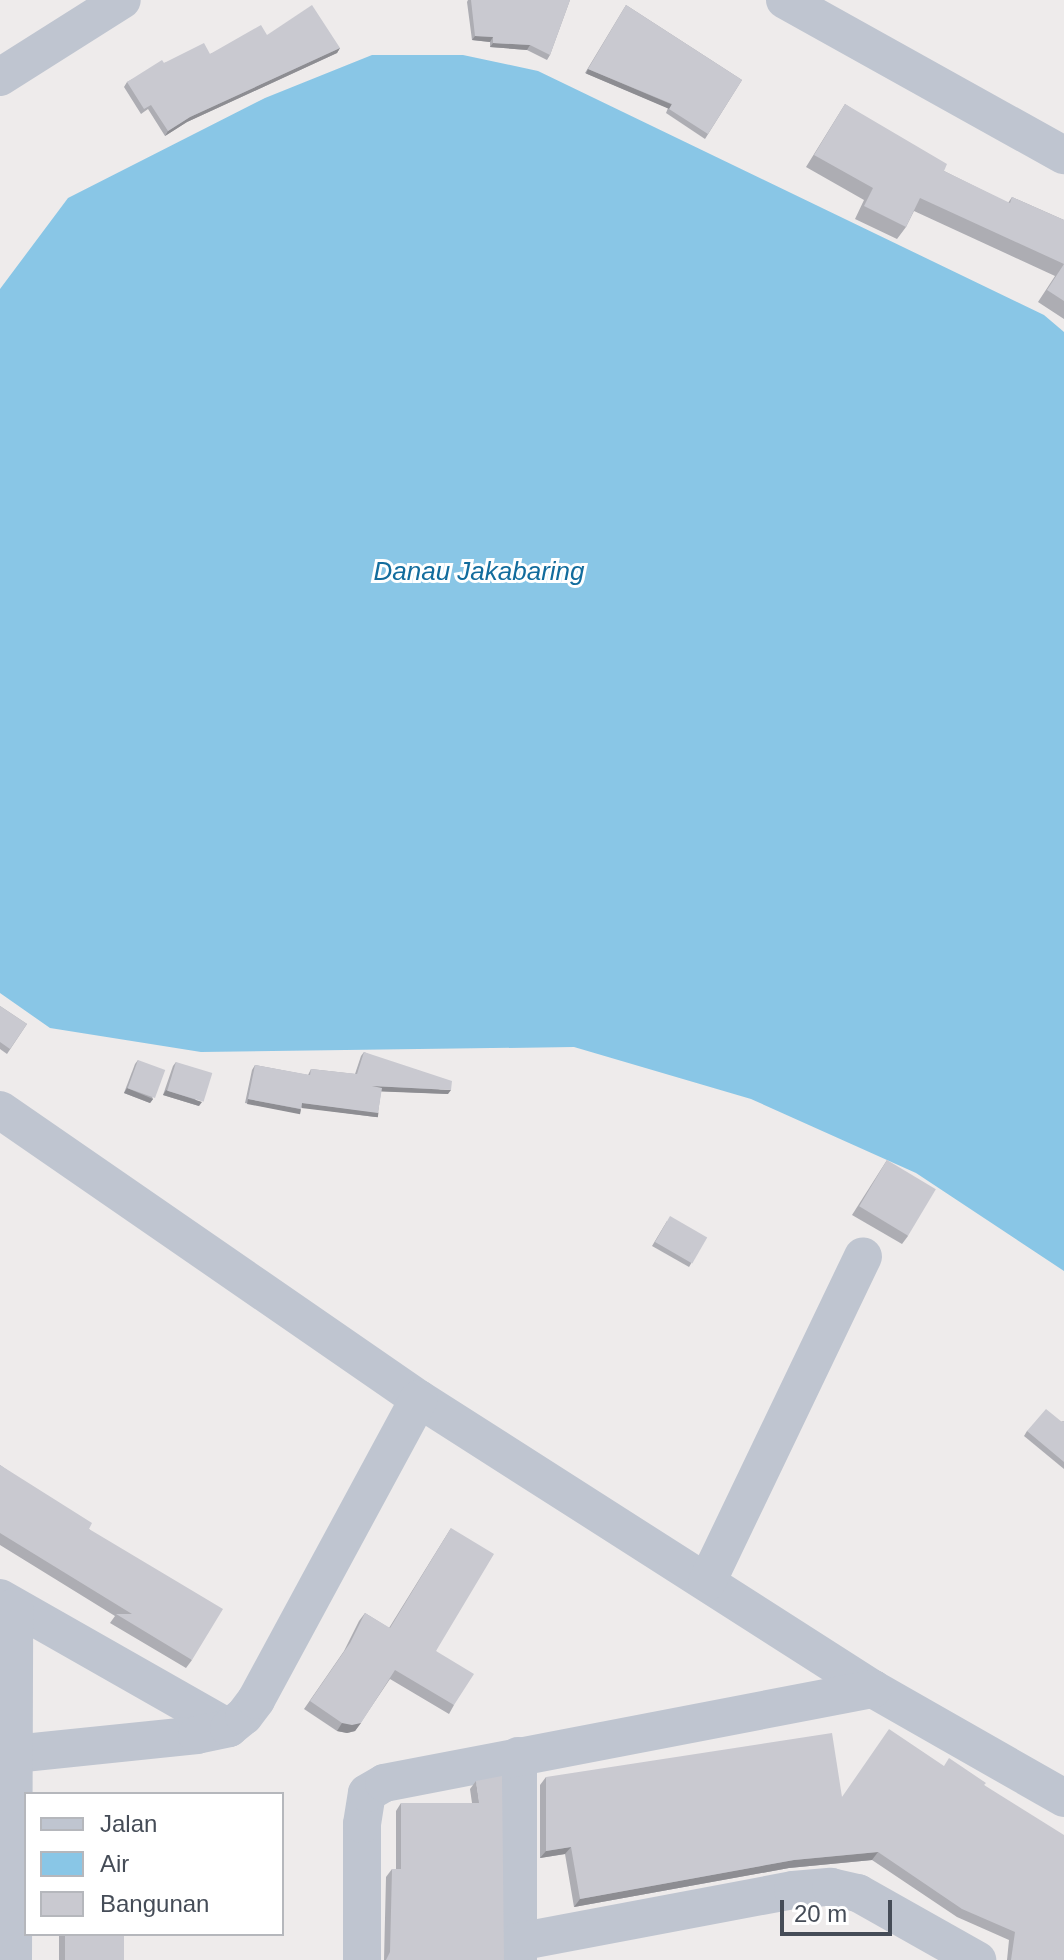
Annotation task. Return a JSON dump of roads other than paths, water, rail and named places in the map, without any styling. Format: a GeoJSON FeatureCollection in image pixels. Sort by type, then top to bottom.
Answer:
{"type":"FeatureCollection","features":[{"type":"Feature","properties":{"kind":"street"},"geometry":{"type":"LineString","coordinates":[[0,77],[122,0]]}},
{"type":"Feature","properties":{"kind":"street"},"geometry":{"type":"LineString","coordinates":[[785,0],[1064,155]]}},
{"type":"Feature","properties":{"kind":"street"},"geometry":{"type":"LineString","coordinates":[[0,1110],[419,1399],[873,1689],[1064,1798]]}},
{"type":"Feature","properties":{"kind":"street"},"geometry":{"type":"LineString","coordinates":[[707,1582],[863,1257]]}},
{"type":"Feature","properties":{"kind":"street"},"geometry":{"type":"LineString","coordinates":[[14,1754],[197,1735],[229,1728],[256,1700],[419,1399]]}},
{"type":"Feature","properties":{"kind":"street"},"geometry":{"type":"LineString","coordinates":[[7,1602],[229,1728]]}},
{"type":"Feature","properties":{"kind":"street"},"geometry":{"type":"LineString","coordinates":[[7,1602],[14,1754],[13,1960]]}},
{"type":"Feature","properties":{"kind":"street"},"geometry":{"type":"LineString","coordinates":[[362,1960],[362,1824],[367,1793],[384,1783],[873,1689]]}},
{"type":"Feature","properties":{"kind":"street"},"geometry":{"type":"LineString","coordinates":[[518,1756],[518,1951],[793,1890],[831,1887],[858,1893],[977,1960]]}},
{"type":"Feature","properties":{"kind":"water","name":"Danau Jakabaring"},"geometry":{"type":"Polygon","coordinates":[[[372,55],[463,55],[538,71],[1044,315],[1064,332],[1064,1271],[916,1173],[751,1099],[574,1047],[201,1052],[50,1028],[0,993],[0,289],[68,198],[265,98],[372,55]]]}}]}
